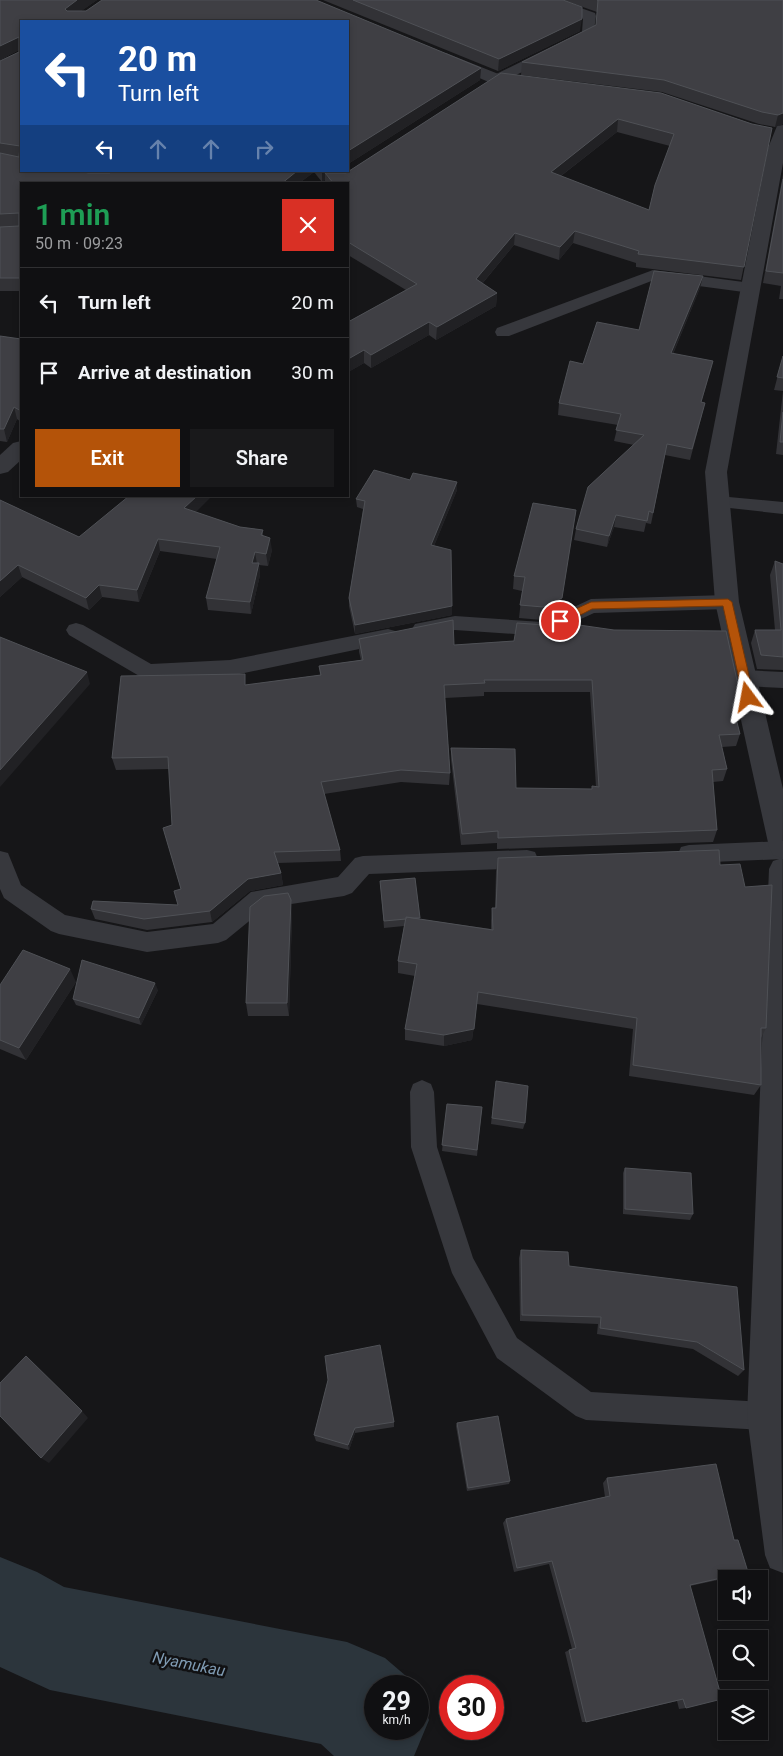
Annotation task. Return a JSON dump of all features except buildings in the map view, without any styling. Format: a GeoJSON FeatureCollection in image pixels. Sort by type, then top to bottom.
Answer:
{"type":"FeatureCollection","features":[{"type":"Feature","properties":{"kind":"street"},"geometry":{"type":"LineString","coordinates":[[433,53],[498,79],[546,85]]}},
{"type":"Feature","properties":{"kind":"street"},"geometry":{"type":"LineString","coordinates":[[481,90],[498,79]]}},
{"type":"Feature","properties":{"kind":"street"},"geometry":{"type":"LineString","coordinates":[[778,139],[716,472],[728,602],[783,849]]}},
{"type":"Feature","properties":{"kind":"street"},"geometry":{"type":"LineString","coordinates":[[0,467],[20,449]]}},
{"type":"Feature","properties":{"kind":"street"},"geometry":{"type":"LineString","coordinates":[[783,869],[764,1416],[783,1555]]}},
{"type":"Feature","properties":{"kind":"lane"},"geometry":{"type":"LineString","coordinates":[[498,79],[588,34],[590,16],[546,0]]}},
{"type":"Feature","properties":{"kind":"lane"},"geometry":{"type":"LineString","coordinates":[[503,332],[653,275],[751,288]]}},
{"type":"Feature","properties":{"kind":"lane"},"geometry":{"type":"LineString","coordinates":[[718,502],[783,508]]}},
{"type":"Feature","properties":{"kind":"lane"},"geometry":{"type":"LineString","coordinates":[[76,630],[148,672],[176,671],[230,668],[455,623],[544,629],[591,606],[728,602]]}},
{"type":"Feature","properties":{"kind":"lane"},"geometry":{"type":"LineString","coordinates":[[744,678],[783,680]]}},
{"type":"Feature","properties":{"kind":"lane"},"geometry":{"type":"LineString","coordinates":[[666,854],[783,849]]}},
{"type":"Feature","properties":{"kind":"lane"},"geometry":{"type":"LineString","coordinates":[[0,860],[12,891],[59,924],[146,942],[218,933],[259,899],[344,886],[363,865],[549,859]]}},
{"type":"Feature","properties":{"kind":"lane"},"geometry":{"type":"LineString","coordinates":[[422,1092],[424,1147],[461,1264],[507,1348],[586,1406],[764,1416]]}},
{"type":"Feature","properties":{"kind":"waterway","name":"Nyamukau"},"geometry":{"type":"LineString","coordinates":[[0,1609],[50,1637],[347,1696],[364,1711]]}},
{"type":"Feature","properties":{"kind":"route"},"geometry":{"type":"LineString","coordinates":[[560,621],[591,606],[728,602],[748,697]]}}]}
